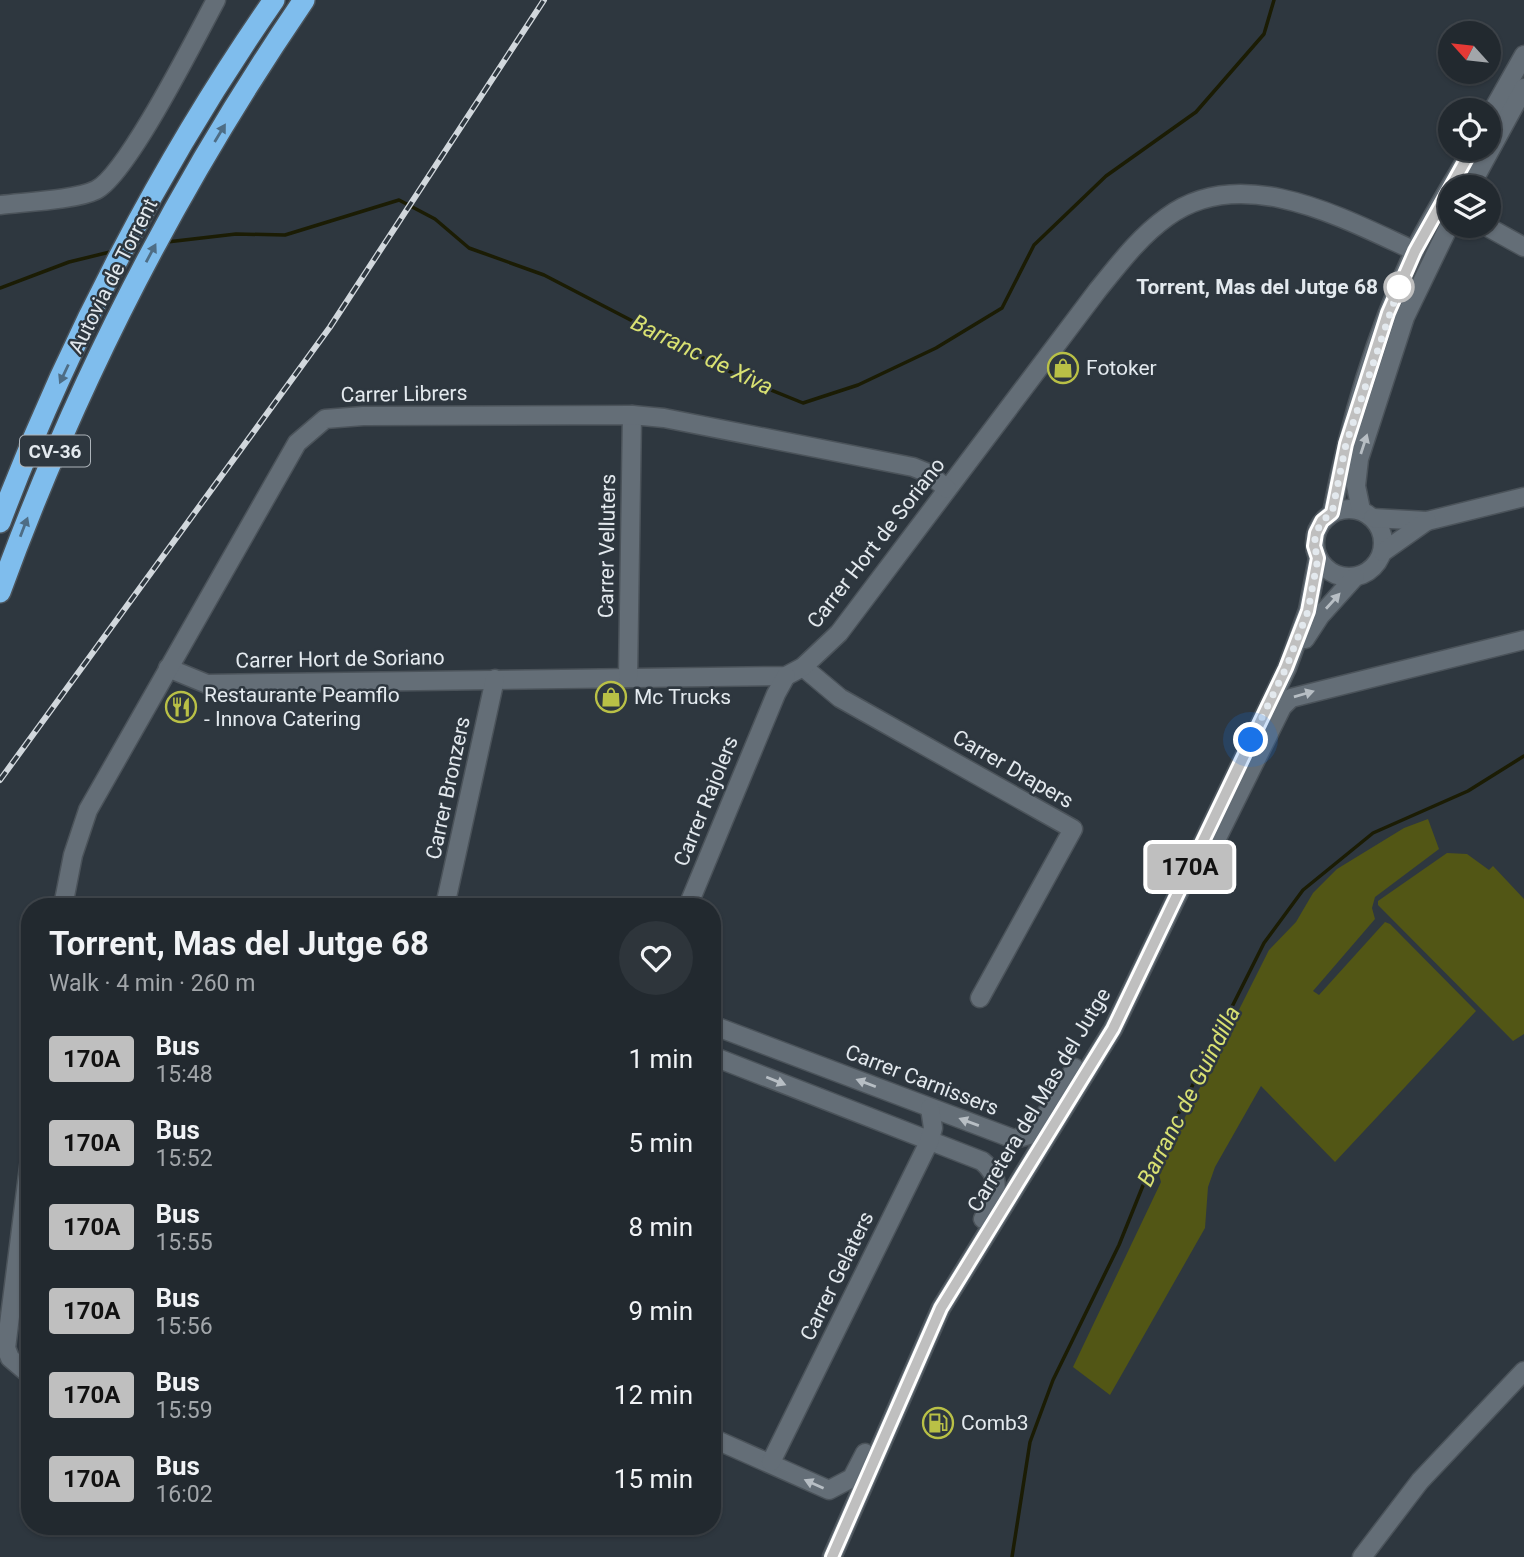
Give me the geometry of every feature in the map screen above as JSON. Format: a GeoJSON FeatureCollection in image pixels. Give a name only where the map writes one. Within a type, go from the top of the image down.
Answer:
{"type":"FeatureCollection","features":[{"type":"Feature","properties":{"kind":"highway","name":"Autovia de Torrent"},"geometry":{"type":"LineString","coordinates":[[0,522],[34,437],[93,312],[158,189],[274,0]]}},
{"type":"Feature","properties":{"kind":"highway","name":"Autovia de Torrent"},"geometry":{"type":"LineString","coordinates":[[0,592],[58,444],[119,313],[185,191],[304,0]]}},
{"type":"Feature","properties":{"kind":"street"},"geometry":{"type":"LineString","coordinates":[[0,205],[89,192],[111,178],[130,153],[216,0]]}},
{"type":"Feature","properties":{"kind":"street"},"geometry":{"type":"LineString","coordinates":[[1500,98],[1524,55]]}},
{"type":"Feature","properties":{"kind":"street"},"geometry":{"type":"LineString","coordinates":[[1478,175],[1518,111],[1524,88]]}},
{"type":"Feature","properties":{"kind":"street"},"geometry":{"type":"LineString","coordinates":[[1332,513],[1346,444],[1388,313],[1415,251],[1465,161]]}},
{"type":"Feature","properties":{"kind":"street","name":"Carrer Hort de Soriano"},"geometry":{"type":"LineString","coordinates":[[168,668],[207,684],[786,676],[803,667],[839,633],[1097,291],[1139,239],[1169,215],[1195,202],[1231,195],[1265,194],[1325,213],[1415,251]]}},
{"type":"Feature","properties":{"kind":"street"},"geometry":{"type":"LineString","coordinates":[[1501,234],[1524,247]]}},
{"type":"Feature","properties":{"kind":"street"},"geometry":{"type":"LineString","coordinates":[[1383,552],[1380,528],[1367,514],[1356,486],[1359,459],[1405,317],[1443,238]]}},
{"type":"Feature","properties":{"kind":"street","name":"Carrer Librers"},"geometry":{"type":"LineString","coordinates":[[65,898],[80,829],[168,668],[297,443],[325,419],[363,416],[632,415],[664,418],[913,467],[928,473],[947,489]]}},
{"type":"Feature","properties":{"kind":"street","name":"Carrer Velluters"},"geometry":{"type":"LineString","coordinates":[[628,678],[632,415]]}},
{"type":"Feature","properties":{"kind":"street"},"geometry":{"type":"LineString","coordinates":[[1427,521],[1383,552],[1377,563],[1355,577],[1333,574],[1318,558],[1314,546],[1322,521],[1332,513],[1351,508],[1367,514],[1427,521],[1524,497]]}},
{"type":"Feature","properties":{"kind":"street","name":"Carretera del Mas del Jutge"},"geometry":{"type":"LineString","coordinates":[[832,1557],[926,1338],[960,1274],[1113,1029],[1286,668],[1308,611],[1318,558]]}},
{"type":"Feature","properties":{"kind":"street","name":"Carretera del Mas del Jutge"},"geometry":{"type":"LineString","coordinates":[[1286,668],[1320,616],[1355,577]]}},
{"type":"Feature","properties":{"kind":"street"},"geometry":{"type":"LineString","coordinates":[[1167,915],[1201,868],[1282,707],[1292,698],[1524,640]]}},
{"type":"Feature","properties":{"kind":"street","name":"Carrer Drapers"},"geometry":{"type":"LineString","coordinates":[[803,667],[840,698],[1073,829],[980,998]]}},
{"type":"Feature","properties":{"kind":"street","name":"Carrer Rajolers"},"geometry":{"type":"LineString","coordinates":[[691,898],[776,694],[786,676]]}},
{"type":"Feature","properties":{"kind":"street","name":"Carrer Bronzers"},"geometry":{"type":"LineString","coordinates":[[447,898],[495,680]]}},
{"type":"Feature","properties":{"kind":"street","name":"Carrer Carnissers"},"geometry":{"type":"LineString","coordinates":[[721,1028],[1014,1139],[1029,1136],[1037,1128],[1107,1016],[1130,992]]}},
{"type":"Feature","properties":{"kind":"street"},"geometry":{"type":"LineString","coordinates":[[721,1060],[982,1161],[992,1169],[998,1180],[990,1208],[971,1239],[960,1274]]}},
{"type":"Feature","properties":{"kind":"street","name":"Carrer Gelaters"},"geometry":{"type":"LineString","coordinates":[[771,1462],[929,1142],[933,1128],[930,1108]]}},
{"type":"Feature","properties":{"kind":"street"},"geometry":{"type":"LineString","coordinates":[[21,1230],[6,1348],[21,1367]]}},
{"type":"Feature","properties":{"kind":"street"},"geometry":{"type":"LineString","coordinates":[[1362,1557],[1420,1481],[1524,1371]]}},
{"type":"Feature","properties":{"kind":"street"},"geometry":{"type":"LineString","coordinates":[[721,1442],[829,1490],[852,1478],[879,1423],[902,1393]]}},
{"type":"Feature","properties":{"kind":"green space"},"geometry":{"type":"Polygon","coordinates":[[[1428,819],[1439,849],[1375,897],[1372,908],[1375,919],[1313,991],[1319,995],[1385,922],[1476,1011],[1335,1162],[1261,1086],[1215,1167],[1208,1187],[1205,1228],[1110,1395],[1073,1367],[1161,1182],[1158,1171],[1269,950],[1296,922],[1313,893],[1337,869],[1404,828],[1428,819]]]}},
{"type":"Feature","properties":{"kind":"green space"},"geometry":{"type":"Polygon","coordinates":[[[1447,853],[1467,854],[1489,870],[1493,866],[1524,899],[1524,1034],[1513,1041],[1378,905],[1378,901],[1447,853]]]}},
{"type":"Feature","properties":{"kind":"waterway","name":"Barranc de Xiva"},"geometry":{"type":"LineString","coordinates":[[167,242],[236,234],[285,235],[399,200],[435,219],[469,248],[544,275],[746,380],[803,403],[858,385],[936,348],[1002,308],[1034,245],[1106,176],[1196,112],[1264,34],[1274,0]]}},
{"type":"Feature","properties":{"kind":"waterway","name":"Barranc de Xiva"},"geometry":{"type":"LineString","coordinates":[[0,288],[69,262],[114,251]]}},
{"type":"Feature","properties":{"kind":"waterway","name":"Barranc de Guindilla"},"geometry":{"type":"LineString","coordinates":[[1012,1557],[1030,1442],[1053,1380],[1119,1245],[1146,1178],[1264,943],[1303,890],[1373,833],[1468,791],[1524,756]]}},
{"type":"Feature","properties":{"kind":"railway"},"geometry":{"type":"LineString","coordinates":[[0,780],[330,327],[544,0]]}},
{"type":"Feature","properties":{"kind":"bus line","name":"170A"},"geometry":{"type":"LineString","coordinates":[[832,1557],[941,1308],[1113,1029],[1286,668],[1308,611],[1318,558],[1314,546],[1316,533],[1322,521],[1332,513],[1346,444],[1388,313],[1415,251],[1465,161]]}},
{"type":"Feature","properties":{"kind":"place","name":"Torrent, Mas del Jutge 68"},"geometry":{"type":"Point","coordinates":[1399,287]}},
{"type":"Feature","properties":{"kind":"place","name":"Fotoker"},"geometry":{"type":"Point","coordinates":[1063,368]}},
{"type":"Feature","properties":{"kind":"place","name":"Mc Trucks"},"geometry":{"type":"Point","coordinates":[611,697]}},
{"type":"Feature","properties":{"kind":"place","name":"Restaurante Peamflo - Innova Catering"},"geometry":{"type":"Point","coordinates":[181,707]}},
{"type":"Feature","properties":{"kind":"place","name":"Comb3"},"geometry":{"type":"Point","coordinates":[938,1423]}},
{"type":"Feature","properties":{"kind":"route"},"geometry":{"type":"LineString","coordinates":[[1251,740],[1286,668],[1308,611],[1318,558],[1314,546],[1316,533],[1322,521],[1332,513],[1346,444],[1388,313],[1399,287]]}}]}
